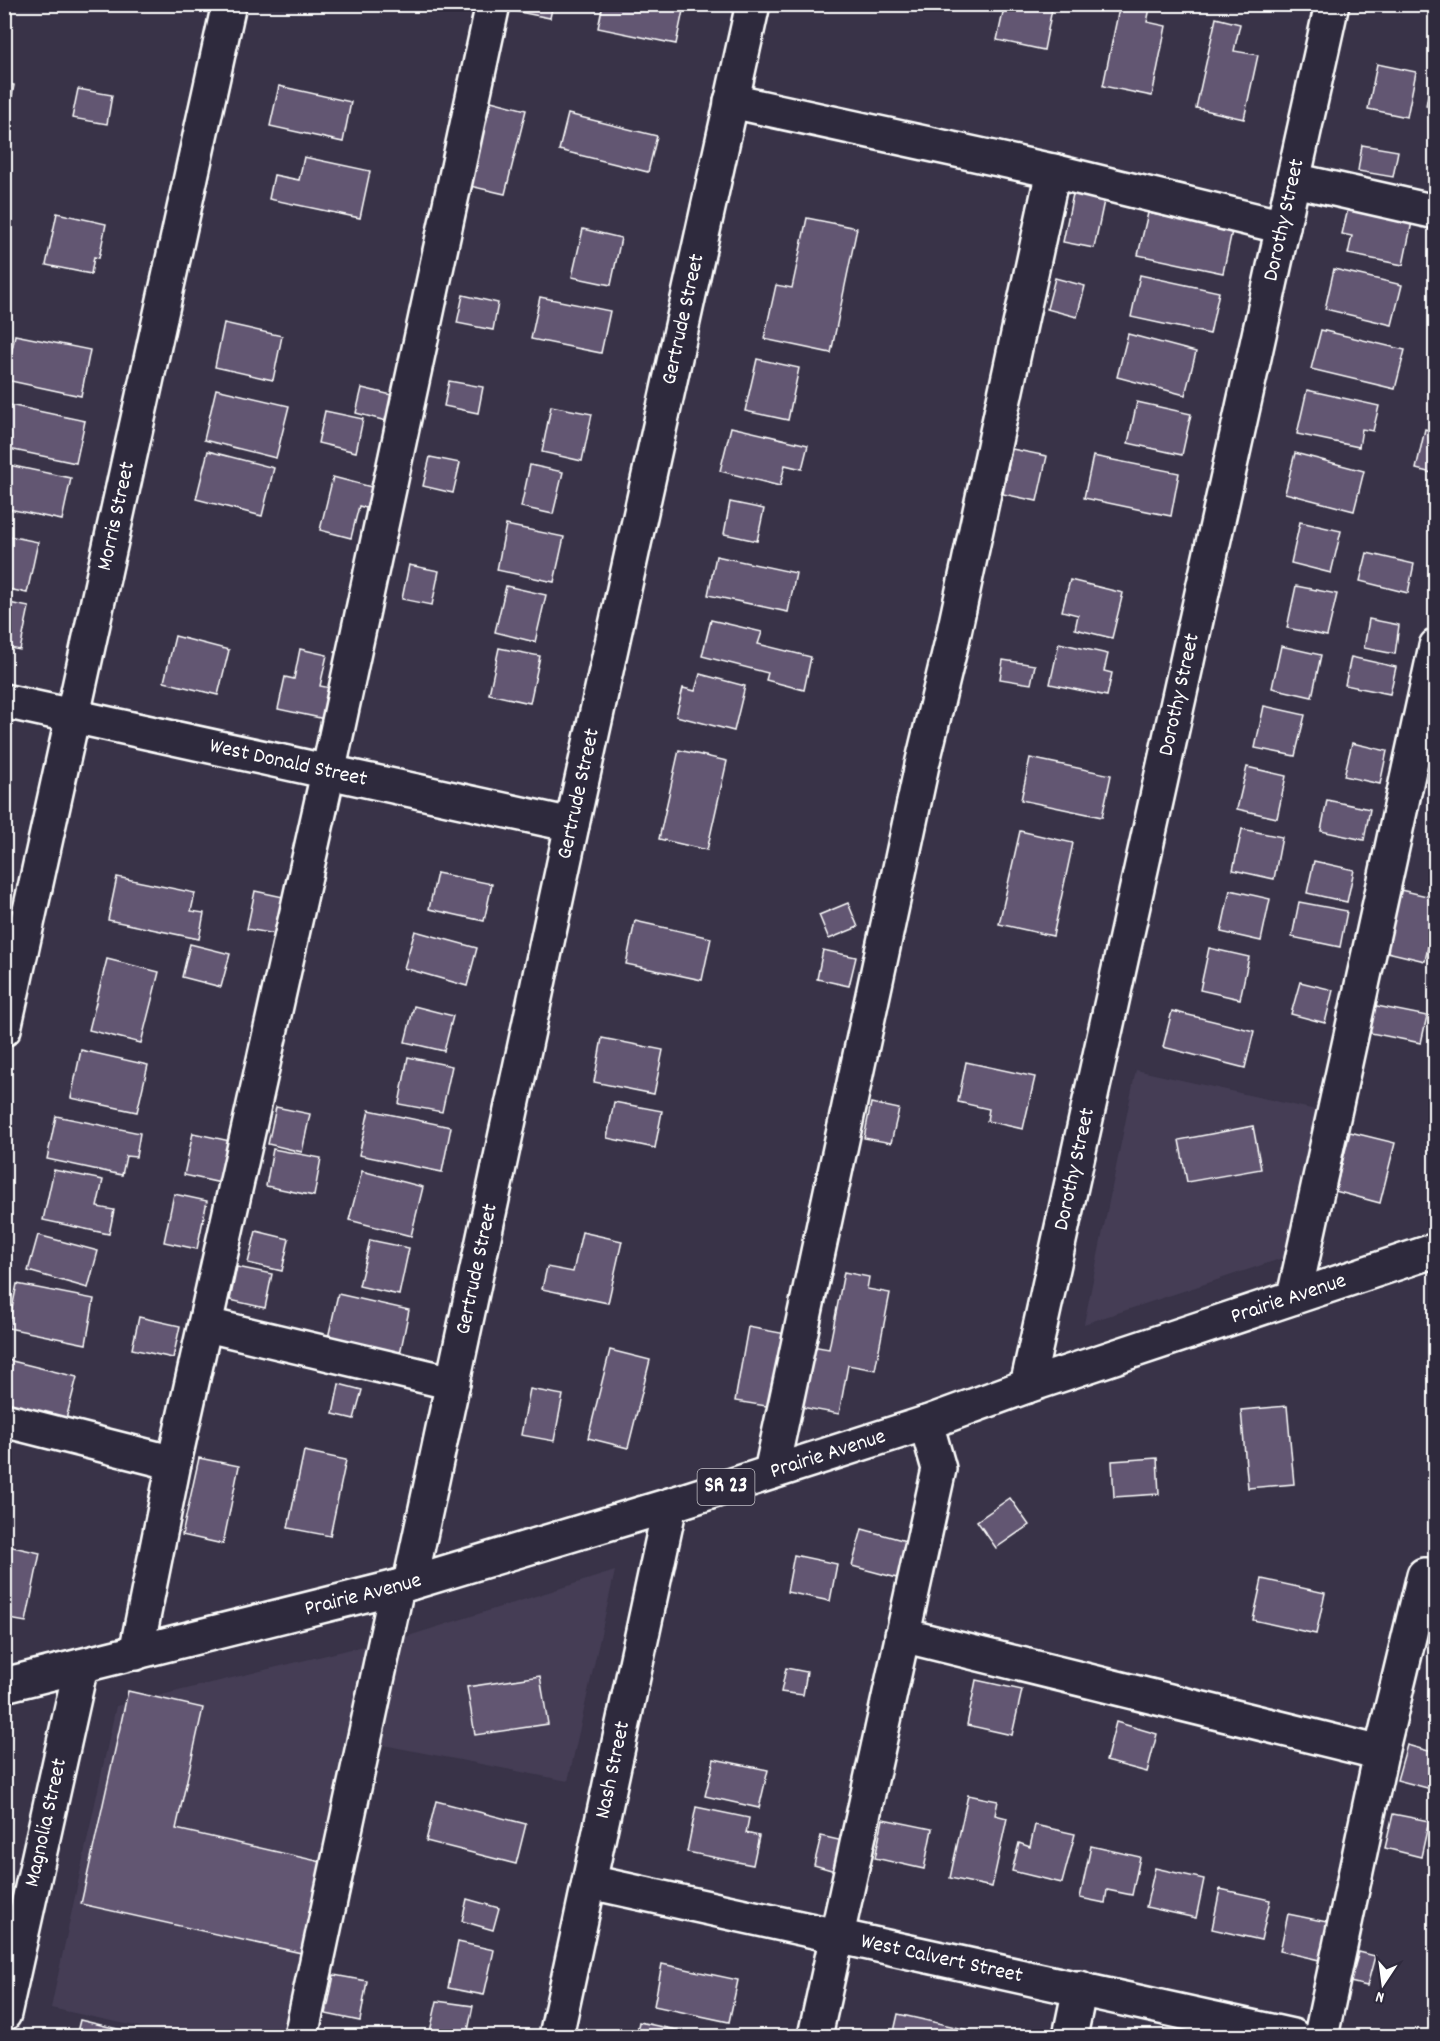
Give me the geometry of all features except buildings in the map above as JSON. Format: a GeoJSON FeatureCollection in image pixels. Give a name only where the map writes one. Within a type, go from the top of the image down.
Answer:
{"type":"FeatureCollection","features":[{"type":"Feature","properties":{"kind":"street","name":"Morris Street"},"geometry":{"type":"LineString","coordinates":[[4,1029],[229,4]]}},
{"type":"Feature","properties":{"kind":"street"},"geometry":{"type":"LineString","coordinates":[[136,1653],[174,1462],[207,1325],[328,773],[493,4]]}},
{"type":"Feature","properties":{"kind":"street","name":"Gertrude Street"},"geometry":{"type":"LineString","coordinates":[[302,2037],[404,1585],[453,1383],[572,825],[753,4]]}},
{"type":"Feature","properties":{"kind":"street","name":"Dorothy Street"},"geometry":{"type":"LineString","coordinates":[[1027,1386],[1332,4]]}},
{"type":"Feature","properties":{"kind":"street"},"geometry":{"type":"LineString","coordinates":[[731,101],[1053,171],[1283,227]]}},
{"type":"Feature","properties":{"kind":"street"},"geometry":{"type":"LineString","coordinates":[[771,1472],[922,765],[954,637],[1053,171]]}},
{"type":"Feature","properties":{"kind":"street"},"geometry":{"type":"LineString","coordinates":[[1294,180],[1436,212]]}},
{"type":"Feature","properties":{"kind":"street"},"geometry":{"type":"LineString","coordinates":[[1294,1298],[1436,646]]}},
{"type":"Feature","properties":{"kind":"street","name":"West Donald Street"},"geometry":{"type":"LineString","coordinates":[[4,701],[572,825]]}},
{"type":"Feature","properties":{"kind":"street","name":"Prairie Avenue"},"geometry":{"type":"LineString","coordinates":[[4,1685],[404,1585],[670,1505],[926,1423],[1027,1386],[1436,1250]]}},
{"type":"Feature","properties":{"kind":"street"},"geometry":{"type":"LineString","coordinates":[[207,1325],[453,1383]]}},
{"type":"Feature","properties":{"kind":"street"},"geometry":{"type":"LineString","coordinates":[[4,1420],[174,1462]]}},
{"type":"Feature","properties":{"kind":"street"},"geometry":{"type":"LineString","coordinates":[[815,2037],[939,1469],[926,1423]]}},
{"type":"Feature","properties":{"kind":"street","name":"Nash Street"},"geometry":{"type":"LineString","coordinates":[[556,2037],[670,1505]]}},
{"type":"Feature","properties":{"kind":"street"},"geometry":{"type":"LineString","coordinates":[[1320,2037],[1381,1753],[1424,1575],[1436,1575]]}},
{"type":"Feature","properties":{"kind":"street"},"geometry":{"type":"LineString","coordinates":[[902,1635],[1381,1753]]}},
{"type":"Feature","properties":{"kind":"street","name":"Magnolia Street"},"geometry":{"type":"LineString","coordinates":[[4,2014],[81,1666]]}},
{"type":"Feature","properties":{"kind":"street","name":"West Calvert Street"},"geometry":{"type":"LineString","coordinates":[[590,1882],[1080,1988],[1293,2037]]}},
{"type":"Feature","properties":{"kind":"street"},"geometry":{"type":"LineString","coordinates":[[1070,2037],[1080,1988]]}},
{"type":"Feature","properties":{"kind":"shaded area"},"geometry":{"type":"Polygon","coordinates":[[[1136,1070],[1320,1111],[1289,1256],[1084,1324],[1136,1070]]]}},
{"type":"Feature","properties":{"kind":"shaded area"},"geometry":{"type":"Polygon","coordinates":[[[615,1571],[568,1781],[378,1744],[399,1639],[615,1571]]]}},
{"type":"Feature","properties":{"kind":"shaded area"},"geometry":{"type":"Polygon","coordinates":[[[372,1644],[291,2036],[182,2036],[51,2008],[116,1706],[372,1644]]]}}]}
